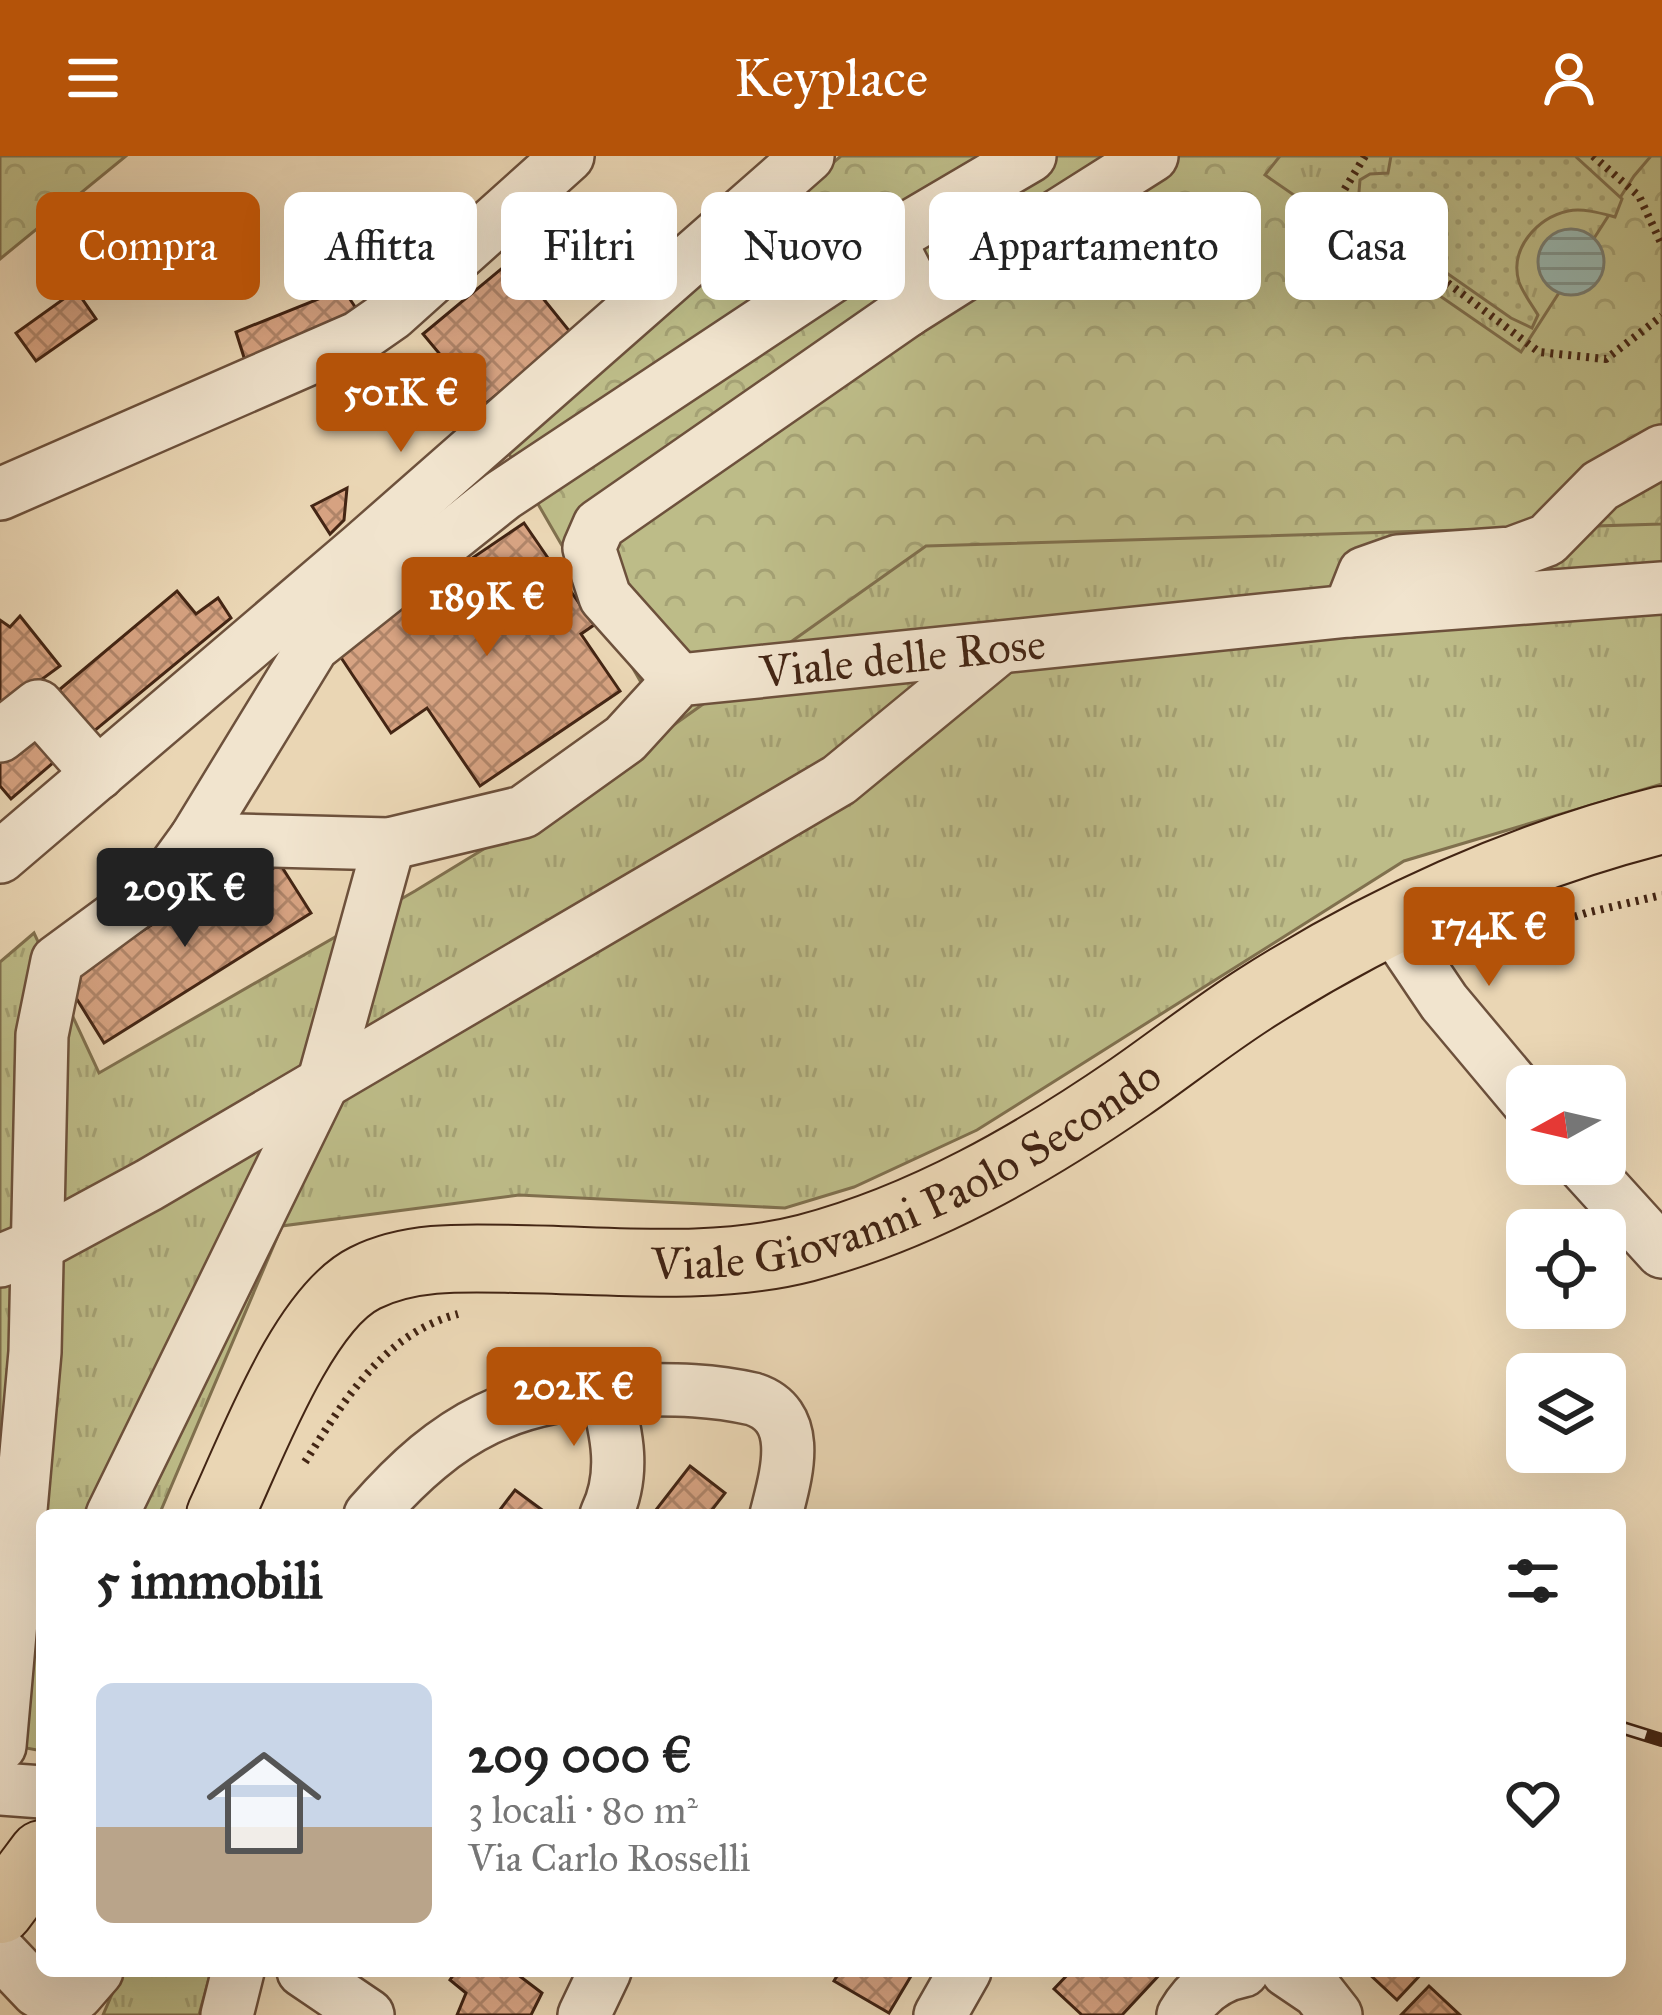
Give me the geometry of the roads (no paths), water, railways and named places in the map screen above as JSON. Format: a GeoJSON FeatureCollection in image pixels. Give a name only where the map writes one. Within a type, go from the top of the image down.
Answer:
{"type":"FeatureCollection","features":[{"type":"Feature","properties":{"kind":"main road","name":"Viale Giovanni Paolo Secondo"},"geometry":{"type":"LineString","coordinates":[[223,1509],[301,1348],[334,1300],[360,1280],[394,1267],[460,1258],[758,1258],[857,1232],[980,1178],[1035,1148],[1262,994],[1390,922],[1536,860],[1662,820]]}},
{"type":"Feature","properties":{"kind":"street"},"geometry":{"type":"LineString","coordinates":[[0,494],[359,337],[392,314],[568,156]]}},
{"type":"Feature","properties":{"kind":"street"},"geometry":{"type":"LineString","coordinates":[[742,156],[756,164],[772,156]]}},
{"type":"Feature","properties":{"kind":"street"},"geometry":{"type":"LineString","coordinates":[[0,857],[362,548],[808,156]]}},
{"type":"Feature","properties":{"kind":"street"},"geometry":{"type":"LineString","coordinates":[[905,230],[1030,156]]}},
{"type":"Feature","properties":{"kind":"street"},"geometry":{"type":"LineString","coordinates":[[195,839],[389,844],[523,812],[625,740],[679,680],[605,597],[589,548],[599,524],[907,310],[1151,156]]}},
{"type":"Feature","properties":{"kind":"street"},"geometry":{"type":"LineString","coordinates":[[905,270],[912,284],[907,310]]}},
{"type":"Feature","properties":{"kind":"street"},"geometry":{"type":"LineString","coordinates":[[0,1745],[35,1352],[19,1253],[42,1034],[57,961],[163,883],[313,646],[502,495],[797,300]]}},
{"type":"Feature","properties":{"kind":"street"},"geometry":{"type":"LineString","coordinates":[[1349,611],[1364,573],[1398,561],[1512,553],[1546,540],[1600,486],[1662,452]]}},
{"type":"Feature","properties":{"kind":"street","name":"Viale delle Rose"},"geometry":{"type":"LineString","coordinates":[[679,680],[1349,611],[1662,588]]}},
{"type":"Feature","properties":{"kind":"street"},"geometry":{"type":"LineString","coordinates":[[19,1253],[322,1083],[839,780],[998,649]]}},
{"type":"Feature","properties":{"kind":"street"},"geometry":{"type":"LineString","coordinates":[[0,736],[38,706],[98,774]]}},
{"type":"Feature","properties":{"kind":"street"},"geometry":{"type":"LineString","coordinates":[[115,1509],[322,1083],[389,844]]}},
{"type":"Feature","properties":{"kind":"street"},"geometry":{"type":"LineString","coordinates":[[1390,922],[1444,1002],[1506,1076]]}},
{"type":"Feature","properties":{"kind":"street"},"geometry":{"type":"LineString","coordinates":[[1601,1185],[1662,1252]]}},
{"type":"Feature","properties":{"kind":"street"},"geometry":{"type":"LineString","coordinates":[[605,1390],[618,1442],[618,1474],[608,1509]]}},
{"type":"Feature","properties":{"kind":"street"},"geometry":{"type":"LineString","coordinates":[[376,1509],[435,1451],[493,1414],[564,1393],[605,1390],[707,1391],[764,1402],[787,1432],[785,1481],[778,1509]]}},
{"type":"Feature","properties":{"kind":"street"},"geometry":{"type":"LineString","coordinates":[[0,1745],[36,1670]]}},
{"type":"Feature","properties":{"kind":"street"},"geometry":{"type":"LineString","coordinates":[[0,1789],[36,1792]]}},
{"type":"Feature","properties":{"kind":"street"},"geometry":{"type":"LineString","coordinates":[[0,1952],[57,2009],[93,1977]]}},
{"type":"Feature","properties":{"kind":"street"},"geometry":{"type":"LineString","coordinates":[[227,2015],[236,1977]]}},
{"type":"Feature","properties":{"kind":"street"},"geometry":{"type":"LineString","coordinates":[[312,1977],[368,2015]]}},
{"type":"Feature","properties":{"kind":"street"},"geometry":{"type":"LineString","coordinates":[[584,2015],[602,1977]]}},
{"type":"Feature","properties":{"kind":"street"},"geometry":{"type":"LineString","coordinates":[[940,2015],[962,1977]]}},
{"type":"Feature","properties":{"kind":"street"},"geometry":{"type":"LineString","coordinates":[[1184,2015],[1202,1989],[1221,1977]]}},
{"type":"Feature","properties":{"kind":"street"},"geometry":{"type":"LineString","coordinates":[[1296,1977],[1318,1992],[1336,2015]]}},
{"type":"Feature","properties":{"kind":"water"},"geometry":{"type":"Polygon","coordinates":[[[1571,229],[1594,239],[1604,262],[1594,285],[1571,295],[1548,285],[1538,262],[1548,239],[1571,229]]]}},
{"type":"Feature","properties":{"kind":"railway"},"geometry":{"type":"LineString","coordinates":[[1626,1729],[1662,1740]]}}]}
